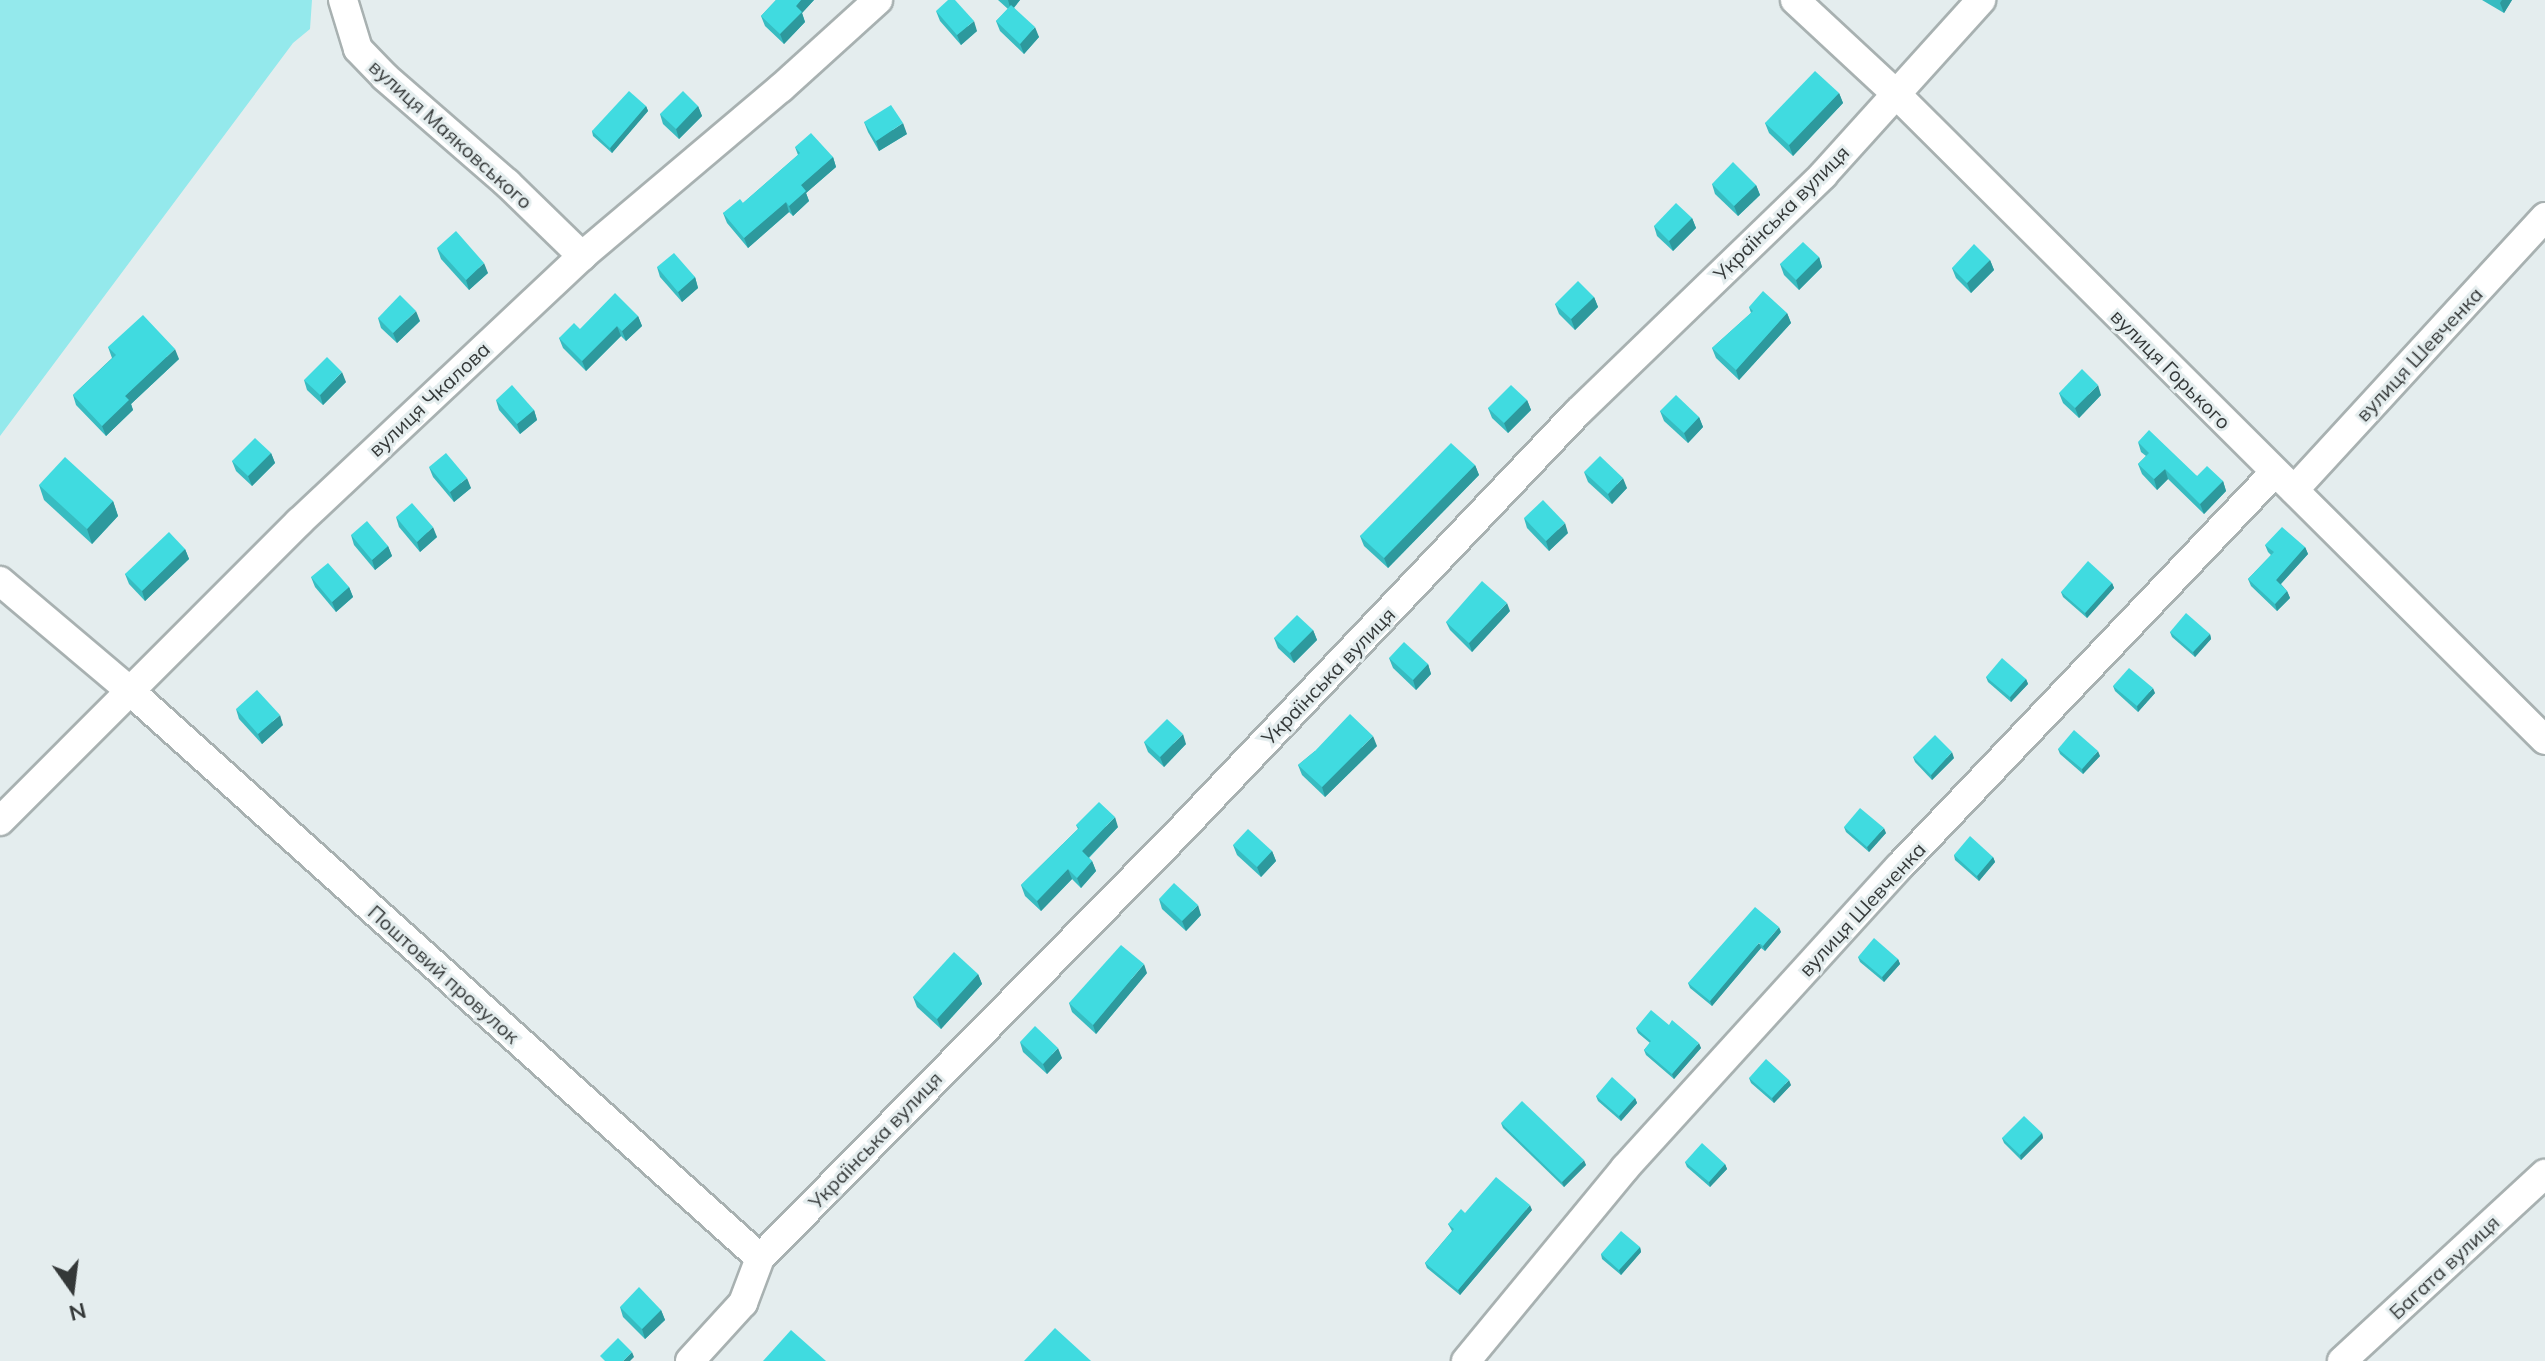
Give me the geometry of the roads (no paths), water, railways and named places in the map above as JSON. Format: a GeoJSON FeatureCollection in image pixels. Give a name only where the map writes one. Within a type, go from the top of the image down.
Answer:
{"type":"FeatureCollection","features":[{"type":"Feature","properties":{"kind":"street","name":"вулиця Маяковського"},"geometry":{"type":"LineString","coordinates":[[343,0],[358,49],[385,77],[507,183],[582,256]]}},
{"type":"Feature","properties":{"kind":"street","name":"вулиця Чкалова"},"geometry":{"type":"LineString","coordinates":[[0,821],[310,512],[582,256],[792,79],[878,0]]}},
{"type":"Feature","properties":{"kind":"street","name":"вулиця Горького"},"geometry":{"type":"LineString","coordinates":[[1795,0],[1895,93],[2545,740]]}},
{"type":"Feature","properties":{"kind":"street","name":"Українська вулиця"},"geometry":{"type":"LineString","coordinates":[[690,1361],[743,1303],[760,1258],[1181,830],[1578,412],[1823,175],[1981,0]]}},
{"type":"Feature","properties":{"kind":"street","name":"вулиця Шевченка"},"geometry":{"type":"LineString","coordinates":[[1466,1361],[1625,1168],[1877,891],[2545,217]]}},
{"type":"Feature","properties":{"kind":"street","name":"Поштовий провулок"},"geometry":{"type":"LineString","coordinates":[[0,581],[129,690],[760,1258]]}},
{"type":"Feature","properties":{"kind":"street","name":"Багата вулиця"},"geometry":{"type":"LineString","coordinates":[[2342,1361],[2545,1174]]}}]}
